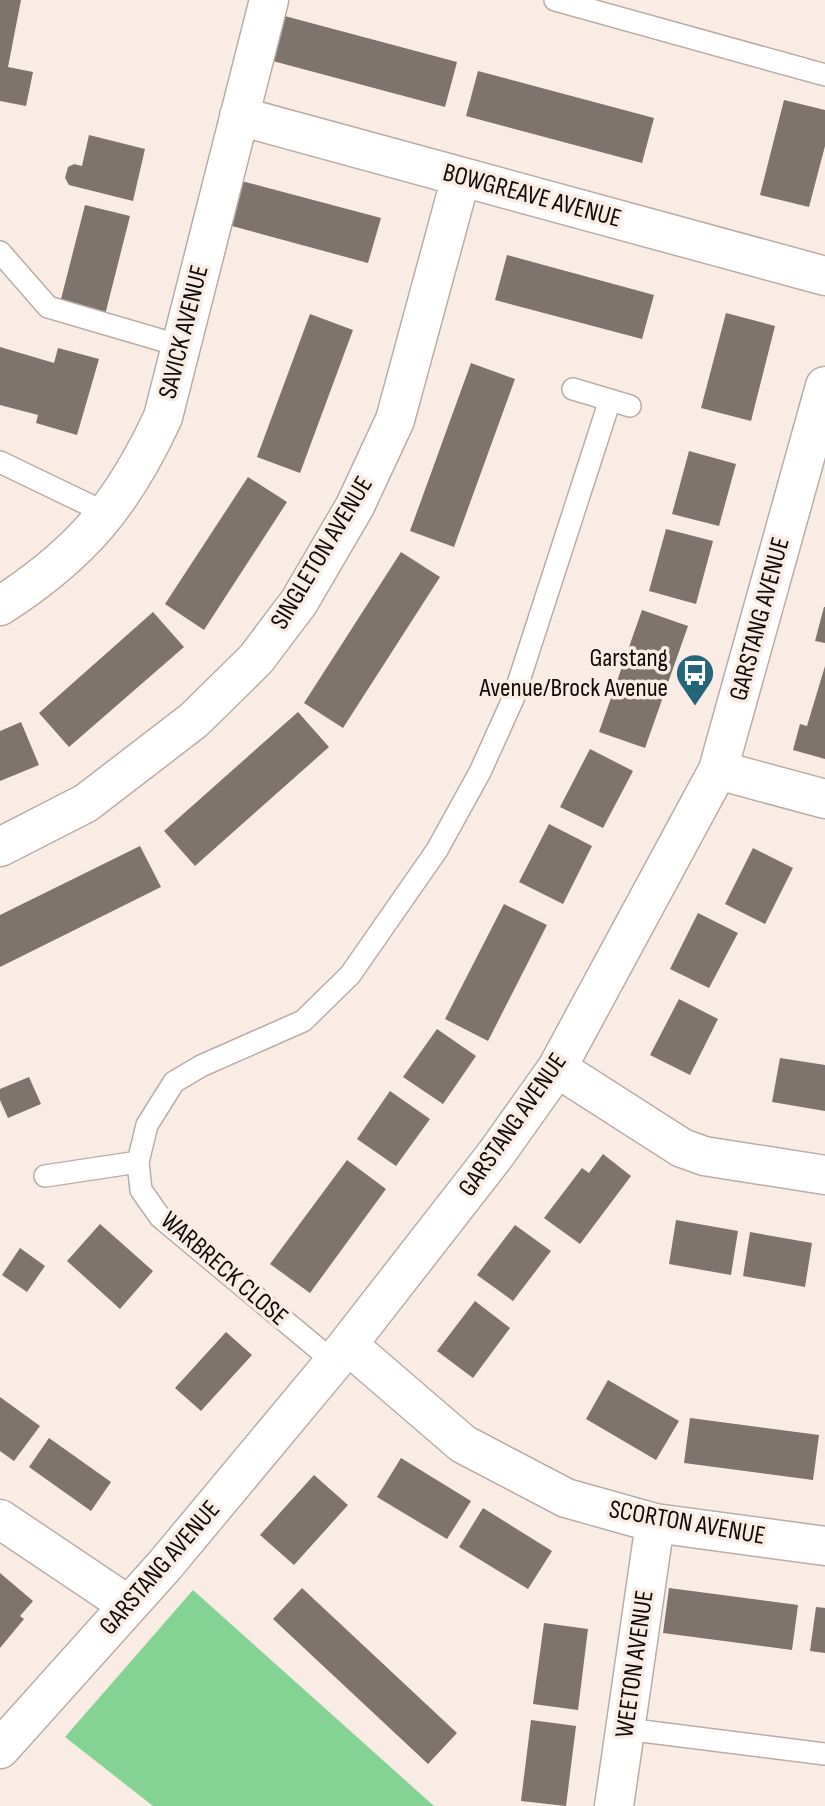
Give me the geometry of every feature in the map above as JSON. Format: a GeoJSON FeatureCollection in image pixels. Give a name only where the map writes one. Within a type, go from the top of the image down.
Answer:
{"type":"FeatureCollection","features":[{"type":"Feature","properties":{"kind":"street","name":"SAVICK AVENUE"},"geometry":{"type":"LineString","coordinates":[[0,606],[47,576],[108,514],[139,468],[163,417],[269,0]]}},
{"type":"Feature","properties":{"kind":"street","name":"BOWGREAVE AVENUE"},"geometry":{"type":"LineString","coordinates":[[239,116],[825,276]]}},
{"type":"Feature","properties":{"kind":"street","name":"SINGLETON AVENUE"},"geometry":{"type":"LineString","coordinates":[[0,846],[86,803],[194,720],[256,659],[299,602],[355,506],[395,420],[461,177]]}},
{"type":"Feature","properties":{"kind":"street","name":"GARSTANG AVENUE"},"geometry":{"type":"LineString","coordinates":[[0,1749],[165,1565],[341,1353],[496,1154],[557,1068],[718,770],[819,429],[825,386]]}},
{"type":"Feature","properties":{"kind":"street"},"geometry":{"type":"LineString","coordinates":[[718,770],[825,800]]}},
{"type":"Feature","properties":{"kind":"street"},"geometry":{"type":"LineString","coordinates":[[557,1068],[693,1152],[825,1175]]}},
{"type":"Feature","properties":{"kind":"street","name":"SCORTON AVENUE"},"geometry":{"type":"LineString","coordinates":[[341,1353],[463,1444],[566,1498],[655,1523],[825,1546]]}},
{"type":"Feature","properties":{"kind":"street"},"geometry":{"type":"LineString","coordinates":[[0,1519],[128,1605]]}},
{"type":"Feature","properties":{"kind":"street","name":"WEETON AVENUE"},"geometry":{"type":"LineString","coordinates":[[614,1806],[655,1523]]}},
{"type":"Feature","properties":{"kind":"lane"},"geometry":{"type":"LineString","coordinates":[[555,0],[825,75]]}},
{"type":"Feature","properties":{"kind":"lane"},"geometry":{"type":"LineString","coordinates":[[0,252],[48,307],[181,346]]}},
{"type":"Feature","properties":{"kind":"lane","name":"WARBRECK CLOSE"},"geometry":{"type":"LineString","coordinates":[[341,1353],[160,1217],[142,1190],[138,1162],[147,1125],[174,1082],[201,1066],[303,1021],[350,975],[437,850],[480,772],[513,699],[620,403],[573,389]]}},
{"type":"Feature","properties":{"kind":"lane"},"geometry":{"type":"LineString","coordinates":[[0,462],[108,514]]}},
{"type":"Feature","properties":{"kind":"lane"},"geometry":{"type":"LineString","coordinates":[[45,1175],[138,1162]]}},
{"type":"Feature","properties":{"kind":"lane"},"geometry":{"type":"LineString","coordinates":[[626,1729],[825,1754]]}},
{"type":"Feature","properties":{"kind":"green space"},"geometry":{"type":"Polygon","coordinates":[[[193,1590],[434,1806],[153,1806],[65,1737],[193,1590]]]}},
{"type":"Feature","properties":{"kind":"building"},"geometry":{"type":"Polygon","coordinates":[[[0,0],[21,0],[8,67],[33,72],[26,106],[0,101],[0,0]]]}},
{"type":"Feature","properties":{"kind":"building"},"geometry":{"type":"Polygon","coordinates":[[[281,15],[457,62],[445,107],[269,60],[281,15]]]}},
{"type":"Feature","properties":{"kind":"building"},"geometry":{"type":"Polygon","coordinates":[[[478,71],[654,118],[642,163],[466,116],[478,71]]]}},
{"type":"Feature","properties":{"kind":"building"},"geometry":{"type":"Polygon","coordinates":[[[784,100],[825,110],[825,146],[809,207],[760,195],[784,100]]]}},
{"type":"Feature","properties":{"kind":"building"},"geometry":{"type":"Polygon","coordinates":[[[89,135],[145,149],[133,201],[69,185],[65,178],[68,167],[74,164],[82,166],[89,135]]]}},
{"type":"Feature","properties":{"kind":"building"},"geometry":{"type":"Polygon","coordinates":[[[234,179],[381,218],[368,263],[221,223],[234,179]]]}},
{"type":"Feature","properties":{"kind":"building"},"geometry":{"type":"Polygon","coordinates":[[[85,205],[130,216],[105,315],[60,303],[85,205]]]}},
{"type":"Feature","properties":{"kind":"building"},"geometry":{"type":"Polygon","coordinates":[[[507,255],[654,295],[642,339],[495,300],[507,255]]]}},
{"type":"Feature","properties":{"kind":"building"},"geometry":{"type":"Polygon","coordinates":[[[726,313],[775,326],[751,421],[701,408],[726,313]]]}},
{"type":"Feature","properties":{"kind":"building"},"geometry":{"type":"Polygon","coordinates":[[[310,314],[353,330],[300,473],[257,457],[310,314]]]}},
{"type":"Feature","properties":{"kind":"building"},"geometry":{"type":"Polygon","coordinates":[[[0,347],[54,363],[58,348],[99,359],[77,435],[36,423],[38,415],[0,405],[0,347]]]}},
{"type":"Feature","properties":{"kind":"building"},"geometry":{"type":"Polygon","coordinates":[[[471,363],[515,379],[454,547],[410,531],[471,363]]]}},
{"type":"Feature","properties":{"kind":"building"},"geometry":{"type":"Polygon","coordinates":[[[689,451],[736,464],[719,526],[672,514],[689,451]]]}},
{"type":"Feature","properties":{"kind":"building"},"geometry":{"type":"Polygon","coordinates":[[[248,477],[287,502],[204,630],[165,604],[248,477]]]}},
{"type":"Feature","properties":{"kind":"building"},"geometry":{"type":"Polygon","coordinates":[[[666,529],[713,541],[696,604],[649,591],[666,529]]]}},
{"type":"Feature","properties":{"kind":"building"},"geometry":{"type":"Polygon","coordinates":[[[401,552],[440,577],[343,728],[304,703],[401,552]]]}},
{"type":"Feature","properties":{"kind":"building"},"geometry":{"type":"Polygon","coordinates":[[[825,607],[825,643],[815,641],[825,607]]]}},
{"type":"Feature","properties":{"kind":"building"},"geometry":{"type":"Polygon","coordinates":[[[642,610],[688,626],[645,748],[599,732],[642,610]]]}},
{"type":"Feature","properties":{"kind":"building"},"geometry":{"type":"Polygon","coordinates":[[[153,612],[184,647],[69,747],[39,713],[153,612]]]}},
{"type":"Feature","properties":{"kind":"building"},"geometry":{"type":"Polygon","coordinates":[[[825,666],[825,759],[793,750],[800,724],[807,726],[825,666]]]}},
{"type":"Feature","properties":{"kind":"building"},"geometry":{"type":"Polygon","coordinates":[[[298,712],[329,747],[195,866],[164,831],[298,712]]]}},
{"type":"Feature","properties":{"kind":"building"},"geometry":{"type":"Polygon","coordinates":[[[21,722],[39,765],[0,781],[0,731],[21,722]]]}},
{"type":"Feature","properties":{"kind":"building"},"geometry":{"type":"Polygon","coordinates":[[[590,749],[633,771],[603,828],[560,807],[590,749]]]}},
{"type":"Feature","properties":{"kind":"building"},"geometry":{"type":"Polygon","coordinates":[[[549,824],[592,846],[563,904],[519,882],[549,824]]]}},
{"type":"Feature","properties":{"kind":"building"},"geometry":{"type":"Polygon","coordinates":[[[140,846],[161,887],[0,967],[0,915],[140,846]]]}},
{"type":"Feature","properties":{"kind":"building"},"geometry":{"type":"Polygon","coordinates":[[[753,848],[793,868],[765,924],[725,904],[753,848]]]}},
{"type":"Feature","properties":{"kind":"building"},"geometry":{"type":"Polygon","coordinates":[[[504,904],[547,925],[488,1041],[445,1019],[504,904]]]}},
{"type":"Feature","properties":{"kind":"building"},"geometry":{"type":"Polygon","coordinates":[[[698,913],[738,933],[709,988],[670,969],[698,913]]]}},
{"type":"Feature","properties":{"kind":"building"},"geometry":{"type":"Polygon","coordinates":[[[679,999],[718,1019],[690,1075],[650,1055],[679,999]]]}},
{"type":"Feature","properties":{"kind":"building"},"geometry":{"type":"Polygon","coordinates":[[[437,1029],[476,1056],[443,1104],[403,1077],[437,1029]]]}},
{"type":"Feature","properties":{"kind":"building"},"geometry":{"type":"Polygon","coordinates":[[[780,1058],[825,1065],[825,1111],[772,1102],[780,1058]]]}},
{"type":"Feature","properties":{"kind":"building"},"geometry":{"type":"Polygon","coordinates":[[[29,1077],[41,1104],[8,1118],[0,1100],[0,1089],[29,1077]]]}},
{"type":"Feature","properties":{"kind":"building"},"geometry":{"type":"Polygon","coordinates":[[[390,1091],[430,1119],[396,1166],[357,1139],[390,1091]]]}},
{"type":"Feature","properties":{"kind":"building"},"geometry":{"type":"Polygon","coordinates":[[[603,1154],[631,1176],[580,1244],[544,1218],[582,1168],[589,1173],[603,1154]]]}},
{"type":"Feature","properties":{"kind":"building"},"geometry":{"type":"Polygon","coordinates":[[[347,1160],[386,1189],[310,1293],[270,1264],[347,1160]]]}},
{"type":"Feature","properties":{"kind":"building"},"geometry":{"type":"Polygon","coordinates":[[[676,1220],[738,1231],[731,1275],[669,1264],[676,1220]]]}},
{"type":"Feature","properties":{"kind":"building"},"geometry":{"type":"Polygon","coordinates":[[[100,1224],[153,1271],[120,1309],[67,1261],[100,1224]]]}},
{"type":"Feature","properties":{"kind":"building"},"geometry":{"type":"Polygon","coordinates":[[[515,1225],[551,1251],[513,1301],[477,1275],[515,1225]]]}},
{"type":"Feature","properties":{"kind":"building"},"geometry":{"type":"Polygon","coordinates":[[[750,1232],[812,1243],[805,1287],[743,1276],[750,1232]]]}},
{"type":"Feature","properties":{"kind":"building"},"geometry":{"type":"Polygon","coordinates":[[[20,1248],[45,1266],[27,1292],[2,1275],[20,1248]]]}},
{"type":"Feature","properties":{"kind":"building"},"geometry":{"type":"Polygon","coordinates":[[[475,1301],[510,1328],[473,1378],[437,1351],[475,1301]]]}},
{"type":"Feature","properties":{"kind":"building"},"geometry":{"type":"Polygon","coordinates":[[[226,1332],[252,1355],[201,1411],[175,1388],[226,1332]]]}},
{"type":"Feature","properties":{"kind":"building"},"geometry":{"type":"Polygon","coordinates":[[[608,1380],[679,1421],[656,1460],[586,1419],[608,1380]]]}},
{"type":"Feature","properties":{"kind":"building"},"geometry":{"type":"Polygon","coordinates":[[[0,1397],[40,1426],[14,1461],[0,1451],[0,1397]]]}},
{"type":"Feature","properties":{"kind":"building"},"geometry":{"type":"Polygon","coordinates":[[[690,1418],[819,1435],[813,1480],[684,1463],[690,1418]]]}},
{"type":"Feature","properties":{"kind":"building"},"geometry":{"type":"Polygon","coordinates":[[[49,1438],[111,1482],[91,1511],[29,1467],[49,1438]]]}},
{"type":"Feature","properties":{"kind":"building"},"geometry":{"type":"Polygon","coordinates":[[[401,1458],[471,1501],[447,1539],[377,1497],[401,1458]]]}},
{"type":"Feature","properties":{"kind":"building"},"geometry":{"type":"Polygon","coordinates":[[[314,1475],[348,1505],[294,1565],[260,1535],[314,1475]]]}},
{"type":"Feature","properties":{"kind":"building"},"geometry":{"type":"Polygon","coordinates":[[[483,1508],[552,1551],[528,1589],[459,1547],[483,1508]]]}},
{"type":"Feature","properties":{"kind":"building"},"geometry":{"type":"Polygon","coordinates":[[[0,1573],[33,1601],[20,1616],[24,1619],[0,1648],[0,1573]]]}},
{"type":"Feature","properties":{"kind":"building"},"geometry":{"type":"Polygon","coordinates":[[[302,1588],[457,1733],[428,1764],[273,1619],[302,1588]]]}},
{"type":"Feature","properties":{"kind":"building"},"geometry":{"type":"Polygon","coordinates":[[[669,1588],[798,1605],[792,1650],[663,1633],[669,1588]]]}},
{"type":"Feature","properties":{"kind":"building"},"geometry":{"type":"Polygon","coordinates":[[[816,1607],[825,1608],[825,1653],[810,1651],[816,1607]]]}},
{"type":"Feature","properties":{"kind":"building"},"geometry":{"type":"Polygon","coordinates":[[[544,1623],[588,1629],[578,1710],[533,1704],[544,1623]]]}},
{"type":"Feature","properties":{"kind":"building"},"geometry":{"type":"Polygon","coordinates":[[[531,1720],[576,1726],[566,1806],[521,1801],[531,1720]]]}},
{"type":"Feature","properties":{"kind":"place","name":"Garstang Avenue/Brock Avenue"},"geometry":{"type":"Point","coordinates":[695,707]}}]}
